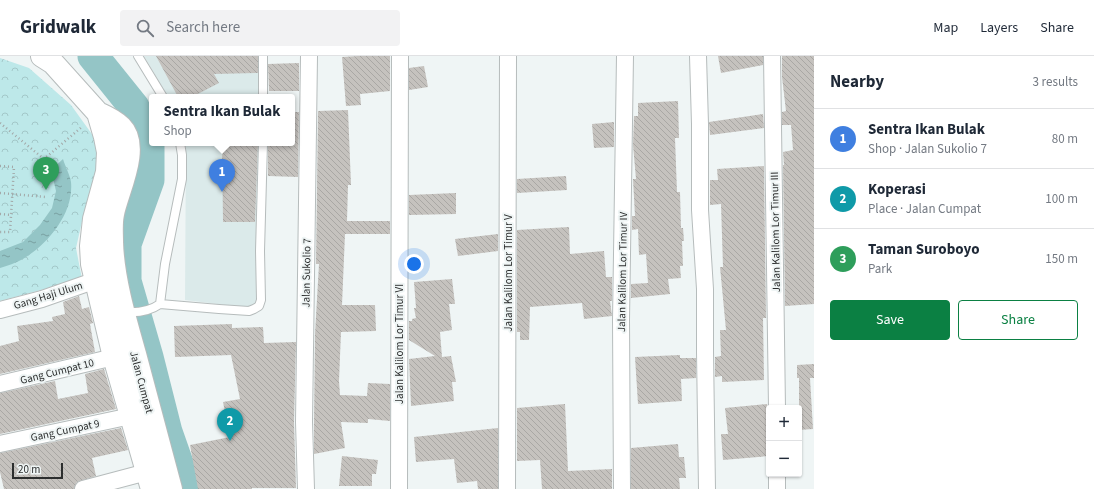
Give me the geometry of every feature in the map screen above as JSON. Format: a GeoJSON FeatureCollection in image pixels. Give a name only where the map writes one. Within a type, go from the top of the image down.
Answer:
{"type":"FeatureCollection","features":[{"type":"Feature","properties":{"kind":"main road"},"geometry":{"type":"LineString","coordinates":[[52,58],[98,113]]}},
{"type":"Feature","properties":{"kind":"main road","name":"Jalan Cumpat"},"geometry":{"type":"LineString","coordinates":[[98,113],[111,119],[122,128],[127,137],[129,148],[126,174],[113,214],[112,242],[116,274],[128,312],[171,489]]}},
{"type":"Feature","properties":{"kind":"main road","name":"Jalan Cumpat"},"geometry":{"type":"LineString","coordinates":[[98,113],[108,152],[107,172],[94,218],[92,264],[114,357],[149,481]]}},
{"type":"Feature","properties":{"kind":"street","name":"Jalan Sukolio 7"},"geometry":{"type":"LineString","coordinates":[[306,489],[304,415],[309,56]]}},
{"type":"Feature","properties":{"kind":"street","name":"Jalan Kalilom Lor Timur VI"},"geometry":{"type":"LineString","coordinates":[[399,489],[400,56]]}},
{"type":"Feature","properties":{"kind":"street","name":"Jalan Kalilom Lor Timur V"},"geometry":{"type":"LineString","coordinates":[[507,489],[508,56]]}},
{"type":"Feature","properties":{"kind":"street","name":"Jalan Kalilom Lor Timur IV"},"geometry":{"type":"LineString","coordinates":[[622,489],[621,312],[625,56]]}},
{"type":"Feature","properties":{"kind":"street"},"geometry":{"type":"LineString","coordinates":[[698,56],[700,210],[705,289],[707,489]]}},
{"type":"Feature","properties":{"kind":"street","name":"Jalan Kalilom Lor Timur III"},"geometry":{"type":"LineString","coordinates":[[772,56],[777,405]]}},
{"type":"Feature","properties":{"kind":"street","name":"Gang Haji Ulum"},"geometry":{"type":"LineString","coordinates":[[0,310],[42,299],[116,274]]}},
{"type":"Feature","properties":{"kind":"street","name":"Gang Cumpat 10"},"geometry":{"type":"LineString","coordinates":[[0,384],[114,357]]}},
{"type":"Feature","properties":{"kind":"street","name":"Gang Cumpat 9"},"geometry":{"type":"LineString","coordinates":[[0,444],[131,416]]}},
{"type":"Feature","properties":{"kind":"street"},"geometry":{"type":"LineString","coordinates":[[777,477],[777,489]]}},
{"type":"Feature","properties":{"kind":"street"},"geometry":{"type":"LineString","coordinates":[[83,489],[149,481]]}},
{"type":"Feature","properties":{"kind":"lane"},"geometry":{"type":"LineString","coordinates":[[138,56],[161,94]]}},
{"type":"Feature","properties":{"kind":"lane"},"geometry":{"type":"LineString","coordinates":[[263,94],[264,56]]}},
{"type":"Feature","properties":{"kind":"lane"},"geometry":{"type":"LineString","coordinates":[[160,304],[165,264],[182,179],[180,146]]}},
{"type":"Feature","properties":{"kind":"lane"},"geometry":{"type":"LineString","coordinates":[[128,312],[148,310],[160,304],[219,310],[249,311],[254,310],[259,306],[261,300],[260,251],[263,146]]}},
{"type":"Feature","properties":{"kind":"path"},"geometry":{"type":"LineString","coordinates":[[0,123],[44,159],[98,113]]}},
{"type":"Feature","properties":{"kind":"path"},"geometry":{"type":"LineString","coordinates":[[0,166],[14,167],[10,232],[0,232]]}},
{"type":"Feature","properties":{"kind":"path"},"geometry":{"type":"LineString","coordinates":[[0,193],[46,197]]}},
{"type":"Feature","properties":{"kind":"path"},"geometry":{"type":"LineString","coordinates":[[0,214],[11,215]]}},
{"type":"Feature","properties":{"kind":"shaded area"},"geometry":{"type":"Polygon","coordinates":[[[144,56],[259,56],[259,94],[166,94],[144,56]]]}},
{"type":"Feature","properties":{"kind":"shaded area"},"geometry":{"type":"Polygon","coordinates":[[[186,146],[259,146],[258,309],[185,300],[186,146]]]}},
{"type":"Feature","properties":{"kind":"green space"},"geometry":{"type":"Polygon","coordinates":[[[0,58],[29,68],[71,105],[94,137],[100,163],[83,217],[76,248],[82,279],[0,301],[0,58]]]}},
{"type":"Feature","properties":{"kind":"water"},"geometry":{"type":"Polygon","coordinates":[[[63,159],[71,182],[71,194],[64,216],[50,236],[32,253],[17,262],[0,268],[0,251],[23,242],[40,225],[52,208],[56,191],[51,170],[63,159]]]}},
{"type":"Feature","properties":{"kind":"building"},"geometry":{"type":"Polygon","coordinates":[[[156,56],[258,56],[258,73],[214,74],[219,83],[198,94],[176,94],[156,56]]]}},
{"type":"Feature","properties":{"kind":"building"},"geometry":{"type":"Polygon","coordinates":[[[390,56],[390,91],[360,94],[361,105],[346,106],[342,57],[390,56]]]}},
{"type":"Feature","properties":{"kind":"building"},"geometry":{"type":"Polygon","coordinates":[[[718,56],[763,56],[763,65],[721,73],[718,56]]]}},
{"type":"Feature","properties":{"kind":"building"},"geometry":{"type":"Polygon","coordinates":[[[782,56],[814,56],[814,304],[785,306],[783,152],[793,150],[791,125],[782,125],[782,112],[786,111],[782,77],[782,56]]]}},
{"type":"Feature","properties":{"kind":"building"},"geometry":{"type":"Polygon","coordinates":[[[299,63],[299,91],[269,91],[268,64],[299,63]]]}},
{"type":"Feature","properties":{"kind":"building"},"geometry":{"type":"Polygon","coordinates":[[[424,66],[428,87],[409,90],[409,68],[424,66]]]}},
{"type":"Feature","properties":{"kind":"building"},"geometry":{"type":"Polygon","coordinates":[[[678,101],[679,138],[675,138],[677,192],[680,192],[681,228],[683,228],[684,241],[682,241],[683,266],[680,266],[681,278],[668,279],[670,294],[631,298],[631,284],[648,283],[646,254],[639,255],[638,229],[632,230],[632,216],[635,216],[633,179],[636,179],[633,145],[634,116],[638,116],[638,103],[678,101]]]}},
{"type":"Feature","properties":{"kind":"building"},"geometry":{"type":"Polygon","coordinates":[[[348,110],[351,185],[348,185],[347,221],[390,221],[390,234],[345,234],[342,305],[375,305],[376,331],[341,332],[339,381],[340,395],[367,396],[368,383],[390,384],[390,421],[368,419],[368,423],[341,422],[345,448],[314,454],[315,334],[319,264],[316,264],[318,111],[348,110]]]}},
{"type":"Feature","properties":{"kind":"building"},"geometry":{"type":"Polygon","coordinates":[[[295,112],[299,112],[298,177],[268,176],[268,146],[295,146],[295,112]]]}},
{"type":"Feature","properties":{"kind":"building"},"geometry":{"type":"Polygon","coordinates":[[[763,114],[764,128],[710,135],[709,122],[763,114]]]}},
{"type":"Feature","properties":{"kind":"building"},"geometry":{"type":"Polygon","coordinates":[[[614,122],[614,147],[594,148],[592,124],[614,122]]]}},
{"type":"Feature","properties":{"kind":"building"},"geometry":{"type":"Polygon","coordinates":[[[222,146],[258,146],[255,222],[223,222],[222,146]]]}},
{"type":"Feature","properties":{"kind":"building"},"geometry":{"type":"Polygon","coordinates":[[[764,166],[766,318],[763,318],[764,380],[722,382],[722,376],[715,377],[715,357],[721,356],[720,330],[726,330],[720,267],[723,267],[721,204],[710,205],[710,180],[718,180],[717,169],[764,166]]]}},
{"type":"Feature","properties":{"kind":"building"},"geometry":{"type":"Polygon","coordinates":[[[566,176],[567,190],[517,193],[517,179],[566,176]]]}},
{"type":"Feature","properties":{"kind":"building"},"geometry":{"type":"Polygon","coordinates":[[[456,193],[456,214],[409,215],[409,195],[456,193]]]}},
{"type":"Feature","properties":{"kind":"building"},"geometry":{"type":"Polygon","coordinates":[[[569,227],[570,254],[604,251],[606,277],[612,277],[612,301],[610,301],[612,316],[584,319],[582,303],[530,307],[529,340],[520,340],[520,332],[517,332],[517,230],[569,227]]]}},
{"type":"Feature","properties":{"kind":"building"},"geometry":{"type":"Polygon","coordinates":[[[498,234],[498,251],[458,256],[455,239],[498,234]]]}},
{"type":"Feature","properties":{"kind":"building"},"geometry":{"type":"Polygon","coordinates":[[[452,279],[455,304],[449,304],[452,330],[440,332],[442,357],[451,356],[456,382],[452,382],[454,401],[411,406],[409,359],[435,356],[409,340],[409,321],[416,318],[414,308],[416,308],[414,282],[452,279]]]}},
{"type":"Feature","properties":{"kind":"building"},"geometry":{"type":"Polygon","coordinates":[[[79,296],[82,309],[89,307],[93,323],[90,324],[95,352],[0,374],[0,346],[19,341],[17,326],[53,321],[52,317],[65,314],[63,302],[79,296]]]}},
{"type":"Feature","properties":{"kind":"building"},"geometry":{"type":"Polygon","coordinates":[[[232,324],[232,328],[263,327],[264,343],[296,342],[294,422],[296,488],[198,489],[190,445],[230,437],[223,402],[240,399],[231,355],[175,357],[174,326],[232,324]]]}},
{"type":"Feature","properties":{"kind":"building"},"geometry":{"type":"Polygon","coordinates":[[[680,355],[680,358],[696,358],[696,378],[681,379],[682,401],[638,404],[635,357],[680,355]]]}},
{"type":"Feature","properties":{"kind":"building"},"geometry":{"type":"Polygon","coordinates":[[[814,364],[814,378],[810,378],[813,429],[802,430],[802,405],[799,405],[799,378],[797,378],[797,365],[814,364]]]}},
{"type":"Feature","properties":{"kind":"building"},"geometry":{"type":"Polygon","coordinates":[[[104,369],[116,409],[0,434],[0,393],[55,381],[58,399],[88,393],[85,374],[104,369]]]}},
{"type":"Feature","properties":{"kind":"building"},"geometry":{"type":"Polygon","coordinates":[[[565,404],[568,471],[612,469],[612,489],[542,489],[540,460],[517,461],[517,408],[565,404]]]}},
{"type":"Feature","properties":{"kind":"building"},"geometry":{"type":"Polygon","coordinates":[[[767,404],[766,456],[723,460],[721,434],[728,434],[725,408],[767,404]]]}},
{"type":"Feature","properties":{"kind":"building"},"geometry":{"type":"Polygon","coordinates":[[[121,428],[128,450],[92,458],[96,476],[77,482],[74,489],[4,489],[0,472],[0,453],[121,428]]]}},
{"type":"Feature","properties":{"kind":"building"},"geometry":{"type":"Polygon","coordinates":[[[498,428],[498,489],[478,489],[477,481],[457,483],[454,459],[416,462],[414,437],[498,428]]]}},
{"type":"Feature","properties":{"kind":"building"},"geometry":{"type":"Polygon","coordinates":[[[678,444],[679,457],[684,457],[686,478],[679,478],[680,489],[631,489],[631,448],[678,444]]]}},
{"type":"Feature","properties":{"kind":"building"},"geometry":{"type":"Polygon","coordinates":[[[342,456],[378,460],[376,474],[372,474],[372,486],[339,486],[342,456]]]}},
{"type":"Feature","properties":{"kind":"waterway"},"geometry":{"type":"LineString","coordinates":[[93,56],[134,107],[149,140],[149,180],[126,244],[126,281],[148,357],[167,432],[187,489]]}},
{"type":"Feature","properties":{"kind":"place","name":"Taman Suroboyo"},"geometry":{"type":"Point","coordinates":[46,190]}},
{"type":"Feature","properties":{"kind":"place","name":"Sentra Ikan Bulak"},"geometry":{"type":"Point","coordinates":[222,192]}},
{"type":"Feature","properties":{"kind":"place","name":"Koperasi"},"geometry":{"type":"Point","coordinates":[230,441]}}]}
